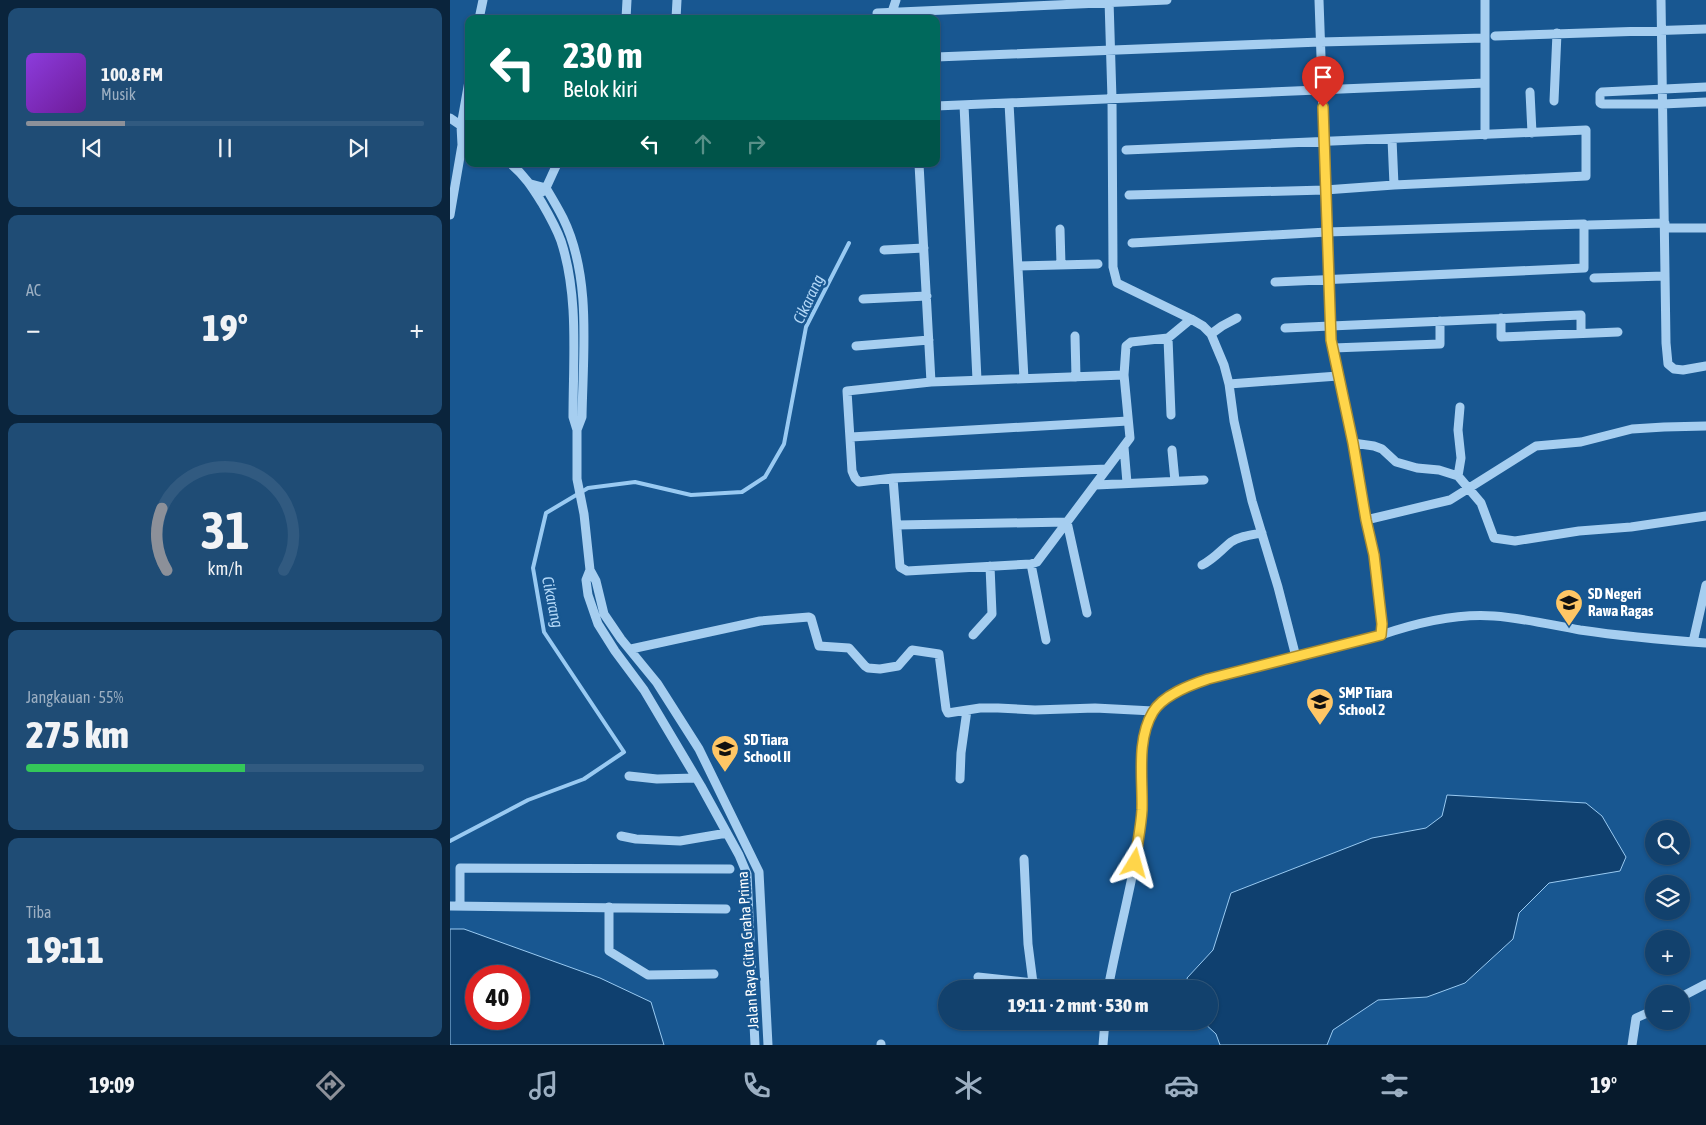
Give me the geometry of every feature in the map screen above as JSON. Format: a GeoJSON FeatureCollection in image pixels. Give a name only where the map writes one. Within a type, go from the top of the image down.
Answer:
{"type":"FeatureCollection","features":[{"type":"Feature","properties":{"kind":"street"},"geometry":{"type":"LineString","coordinates":[[480,15],[483,0]]}},
{"type":"Feature","properties":{"kind":"street"},"geometry":{"type":"LineString","coordinates":[[626,15],[627,0]]}},
{"type":"Feature","properties":{"kind":"street"},"geometry":{"type":"LineString","coordinates":[[676,15],[677,0]]}},
{"type":"Feature","properties":{"kind":"street"},"geometry":{"type":"LineString","coordinates":[[892,12],[896,0]]}},
{"type":"Feature","properties":{"kind":"street"},"geometry":{"type":"LineString","coordinates":[[877,13],[1109,1],[1167,0]]}},
{"type":"Feature","properties":{"kind":"street"},"geometry":{"type":"LineString","coordinates":[[1319,0],[1325,190],[1333,348],[1374,555],[1382,624],[1381,635]]}},
{"type":"Feature","properties":{"kind":"street"},"geometry":{"type":"LineString","coordinates":[[1485,0],[1484,83],[1486,135]]}},
{"type":"Feature","properties":{"kind":"street"},"geometry":{"type":"LineString","coordinates":[[1661,0],[1668,364],[1674,369],[1683,370],[1706,366]]}},
{"type":"Feature","properties":{"kind":"street"},"geometry":{"type":"LineString","coordinates":[[1109,1],[1114,276],[1117,283],[1191,319],[1203,326],[1211,334],[1221,356],[1229,384],[1234,421],[1252,500],[1278,587],[1296,657]]}},
{"type":"Feature","properties":{"kind":"street"},"geometry":{"type":"LineString","coordinates":[[1495,36],[1706,29]]}},
{"type":"Feature","properties":{"kind":"street"},"geometry":{"type":"LineString","coordinates":[[1554,100],[1557,33]]}},
{"type":"Feature","properties":{"kind":"street"},"geometry":{"type":"LineString","coordinates":[[940,57],[1320,42],[1485,38]]}},
{"type":"Feature","properties":{"kind":"street"},"geometry":{"type":"LineString","coordinates":[[940,106],[1484,83]]}},
{"type":"Feature","properties":{"kind":"street"},"geometry":{"type":"LineString","coordinates":[[1706,87],[1602,92],[1600,94],[1600,103],[1663,104],[1706,102]]}},
{"type":"Feature","properties":{"kind":"street"},"geometry":{"type":"LineString","coordinates":[[1530,92],[1532,133]]}},
{"type":"Feature","properties":{"kind":"street"},"geometry":{"type":"LineString","coordinates":[[1009,103],[1024,378]]}},
{"type":"Feature","properties":{"kind":"street"},"geometry":{"type":"LineString","coordinates":[[964,105],[977,380]]}},
{"type":"Feature","properties":{"kind":"street"},"geometry":{"type":"LineString","coordinates":[[450,118],[465,129],[450,215]]}},
{"type":"Feature","properties":{"kind":"street"},"geometry":{"type":"LineString","coordinates":[[1126,150],[1586,130],[1586,176],[1325,190],[1129,196]]}},
{"type":"Feature","properties":{"kind":"street"},"geometry":{"type":"LineString","coordinates":[[1392,139],[1394,185]]}},
{"type":"Feature","properties":{"kind":"street"},"geometry":{"type":"LineString","coordinates":[[514,167],[531,184],[552,220],[560,239],[572,293],[574,312],[573,416],[577,430]]}},
{"type":"Feature","properties":{"kind":"street"},"geometry":{"type":"LineString","coordinates":[[537,196],[546,188],[556,167]]}},
{"type":"Feature","properties":{"kind":"street"},"geometry":{"type":"LineString","coordinates":[[919,167],[932,382]]}},
{"type":"Feature","properties":{"kind":"street"},"geometry":{"type":"LineString","coordinates":[[531,184],[546,188],[563,218],[570,234],[583,290],[585,310],[582,416],[577,430]]}},
{"type":"Feature","properties":{"kind":"street"},"geometry":{"type":"LineString","coordinates":[[1132,243],[1328,232],[1584,224],[1584,268],[1275,282]]}},
{"type":"Feature","properties":{"kind":"street"},"geometry":{"type":"LineString","coordinates":[[1589,225],[1706,228]]}},
{"type":"Feature","properties":{"kind":"street"},"geometry":{"type":"LineString","coordinates":[[1060,229],[1061,265]]}},
{"type":"Feature","properties":{"kind":"street"},"geometry":{"type":"LineString","coordinates":[[884,250],[924,248]]}},
{"type":"Feature","properties":{"kind":"street"},"geometry":{"type":"LineString","coordinates":[[1018,266],[1098,264]]}},
{"type":"Feature","properties":{"kind":"street"},"geometry":{"type":"LineString","coordinates":[[1594,278],[1665,276]]}},
{"type":"Feature","properties":{"kind":"street"},"geometry":{"type":"LineString","coordinates":[[863,299],[927,296]]}},
{"type":"Feature","properties":{"kind":"street"},"geometry":{"type":"LineString","coordinates":[[1285,328],[1581,315],[1582,333]]}},
{"type":"Feature","properties":{"kind":"street"},"geometry":{"type":"LineString","coordinates":[[1211,334],[1237,318]]}},
{"type":"Feature","properties":{"kind":"street"},"geometry":{"type":"LineString","coordinates":[[1501,318],[1501,336],[1618,332]]}},
{"type":"Feature","properties":{"kind":"street"},"geometry":{"type":"LineString","coordinates":[[893,478],[900,567],[904,570],[1031,564],[1037,562],[1130,438],[1124,375],[1125,350],[1128,343],[1168,338],[1191,319]]}},
{"type":"Feature","properties":{"kind":"street"},"geometry":{"type":"LineString","coordinates":[[1333,348],[1440,344],[1440,321]]}},
{"type":"Feature","properties":{"kind":"street"},"geometry":{"type":"LineString","coordinates":[[1075,336],[1076,377]]}},
{"type":"Feature","properties":{"kind":"street"},"geometry":{"type":"LineString","coordinates":[[1168,338],[1171,415]]}},
{"type":"Feature","properties":{"kind":"street"},"geometry":{"type":"LineString","coordinates":[[856,346],[929,340]]}},
{"type":"Feature","properties":{"kind":"street"},"geometry":{"type":"LineString","coordinates":[[1107,469],[893,478],[860,482],[855,478],[852,471],[847,391],[932,382],[1124,375]]}},
{"type":"Feature","properties":{"kind":"street"},"geometry":{"type":"LineString","coordinates":[[1229,384],[1338,376]]}},
{"type":"Feature","properties":{"kind":"street"},"geometry":{"type":"LineString","coordinates":[[1458,476],[1461,458],[1458,430],[1460,407]]}},
{"type":"Feature","properties":{"kind":"street"},"geometry":{"type":"LineString","coordinates":[[850,437],[1128,421]]}},
{"type":"Feature","properties":{"kind":"street"},"geometry":{"type":"LineString","coordinates":[[1366,520],[1450,500],[1536,446],[1581,442],[1632,429],[1706,426]]}},
{"type":"Feature","properties":{"kind":"street","name":"Jalan Raya Citra Graha Prima"},"geometry":{"type":"LineString","coordinates":[[577,430],[577,478],[584,514],[590,570],[596,581],[604,614],[621,639],[656,682],[699,748],[759,872],[768,1045]]}},
{"type":"Feature","properties":{"kind":"street"},"geometry":{"type":"LineString","coordinates":[[1353,443],[1382,449],[1396,462],[1417,468],[1439,470],[1458,476],[1481,504],[1494,538],[1507,541],[1579,531],[1631,527],[1706,516]]}},
{"type":"Feature","properties":{"kind":"street"},"geometry":{"type":"LineString","coordinates":[[1124,447],[1127,483]]}},
{"type":"Feature","properties":{"kind":"street"},"geometry":{"type":"LineString","coordinates":[[1172,450],[1175,481]]}},
{"type":"Feature","properties":{"kind":"street"},"geometry":{"type":"LineString","coordinates":[[1096,484],[1204,480]]}},
{"type":"Feature","properties":{"kind":"street"},"geometry":{"type":"LineString","coordinates":[[897,525],[1067,522]]}},
{"type":"Feature","properties":{"kind":"street"},"geometry":{"type":"LineString","coordinates":[[1067,522],[1087,613]]}},
{"type":"Feature","properties":{"kind":"street"},"geometry":{"type":"LineString","coordinates":[[1202,565],[1212,560],[1232,542],[1247,535],[1262,533]]}},
{"type":"Feature","properties":{"kind":"street"},"geometry":{"type":"LineString","coordinates":[[1031,564],[1046,640]]}},
{"type":"Feature","properties":{"kind":"street"},"geometry":{"type":"LineString","coordinates":[[973,635],[992,614],[990,566]]}},
{"type":"Feature","properties":{"kind":"street","name":"Jalan Raya Citra Graha Prima"},"geometry":{"type":"LineString","coordinates":[[590,570],[586,580],[588,595],[598,624],[644,690],[727,833],[747,874],[755,1045]]}},
{"type":"Feature","properties":{"kind":"street"},"geometry":{"type":"LineString","coordinates":[[1693,642],[1706,585]]}},
{"type":"Feature","properties":{"kind":"street"},"geometry":{"type":"LineString","coordinates":[[1110,980],[1135,863],[1142,812],[1142,756],[1146,732],[1153,711],[1183,688],[1208,679],[1381,635],[1407,626],[1434,621],[1491,616],[1538,621],[1581,630],[1706,643]]}},
{"type":"Feature","properties":{"kind":"street"},"geometry":{"type":"LineString","coordinates":[[631,649],[760,621],[810,617],[819,646],[849,648],[868,668],[880,669],[898,666],[912,650],[939,654],[948,713],[998,708],[1035,710],[1095,708],[1153,711]]}},
{"type":"Feature","properties":{"kind":"street"},"geometry":{"type":"LineString","coordinates":[[960,779],[961,753],[967,710]]}},
{"type":"Feature","properties":{"kind":"street"},"geometry":{"type":"LineString","coordinates":[[629,776],[696,778]]}},
{"type":"Feature","properties":{"kind":"street"},"geometry":{"type":"LineString","coordinates":[[712,807],[725,800]]}},
{"type":"Feature","properties":{"kind":"street"},"geometry":{"type":"LineString","coordinates":[[621,836],[636,839],[680,841],[727,833]]}},
{"type":"Feature","properties":{"kind":"street"},"geometry":{"type":"LineString","coordinates":[[1024,859],[1028,944],[1033,980]]}},
{"type":"Feature","properties":{"kind":"street"},"geometry":{"type":"LineString","coordinates":[[460,906],[460,868],[730,869]]}},
{"type":"Feature","properties":{"kind":"street"},"geometry":{"type":"LineString","coordinates":[[450,906],[726,909]]}},
{"type":"Feature","properties":{"kind":"street"},"geometry":{"type":"LineString","coordinates":[[609,907],[609,951],[648,975],[714,974]]}},
{"type":"Feature","properties":{"kind":"street"},"geometry":{"type":"LineString","coordinates":[[978,977],[1006,980]]}},
{"type":"Feature","properties":{"kind":"street"},"geometry":{"type":"LineString","coordinates":[[1690,992],[1706,984]]}},
{"type":"Feature","properties":{"kind":"street"},"geometry":{"type":"LineString","coordinates":[[1632,1045],[1636,1018],[1645,1014]]}},
{"type":"Feature","properties":{"kind":"street"},"geometry":{"type":"LineString","coordinates":[[1103,1045],[1104,1030]]}},
{"type":"Feature","properties":{"kind":"water"},"geometry":{"type":"Polygon","coordinates":[[[1447,795],[1586,803],[1602,816],[1626,857],[1620,871],[1549,883],[1519,913],[1513,939],[1465,983],[1427,997],[1378,1000],[1333,1030],[1327,1045],[1220,1045],[1216,1034],[1212,1030],[1218,1030],[1218,980],[1188,980],[1187,978],[1213,950],[1231,893],[1372,838],[1426,828],[1442,816],[1447,795]]]}},
{"type":"Feature","properties":{"kind":"water"},"geometry":{"type":"Polygon","coordinates":[[[450,929],[464,929],[600,978],[651,1002],[664,1045],[450,1045],[450,929]]]}},
{"type":"Feature","properties":{"kind":"waterway","name":"Cikarang"},"geometry":{"type":"LineString","coordinates":[[450,841],[528,800],[584,779],[624,752],[544,632],[533,568],[546,513],[588,488],[635,482],[691,495],[742,492],[765,477],[784,444],[806,327],[849,243]]}},
{"type":"Feature","properties":{"kind":"place","name":"SD Negeri Rawa Ragas"},"geometry":{"type":"Point","coordinates":[1569,627]}},
{"type":"Feature","properties":{"kind":"place","name":"SMP Tiara School 2"},"geometry":{"type":"Point","coordinates":[1320,726]}},
{"type":"Feature","properties":{"kind":"place","name":"SD Tiara School II"},"geometry":{"type":"Point","coordinates":[725,773]}},
{"type":"Feature","properties":{"kind":"route"},"geometry":{"type":"LineString","coordinates":[[1135,863],[1142,812],[1142,756],[1146,732],[1153,711],[1183,688],[1208,679],[1381,635],[1382,624],[1374,555],[1331,340],[1323,107]]}}]}
